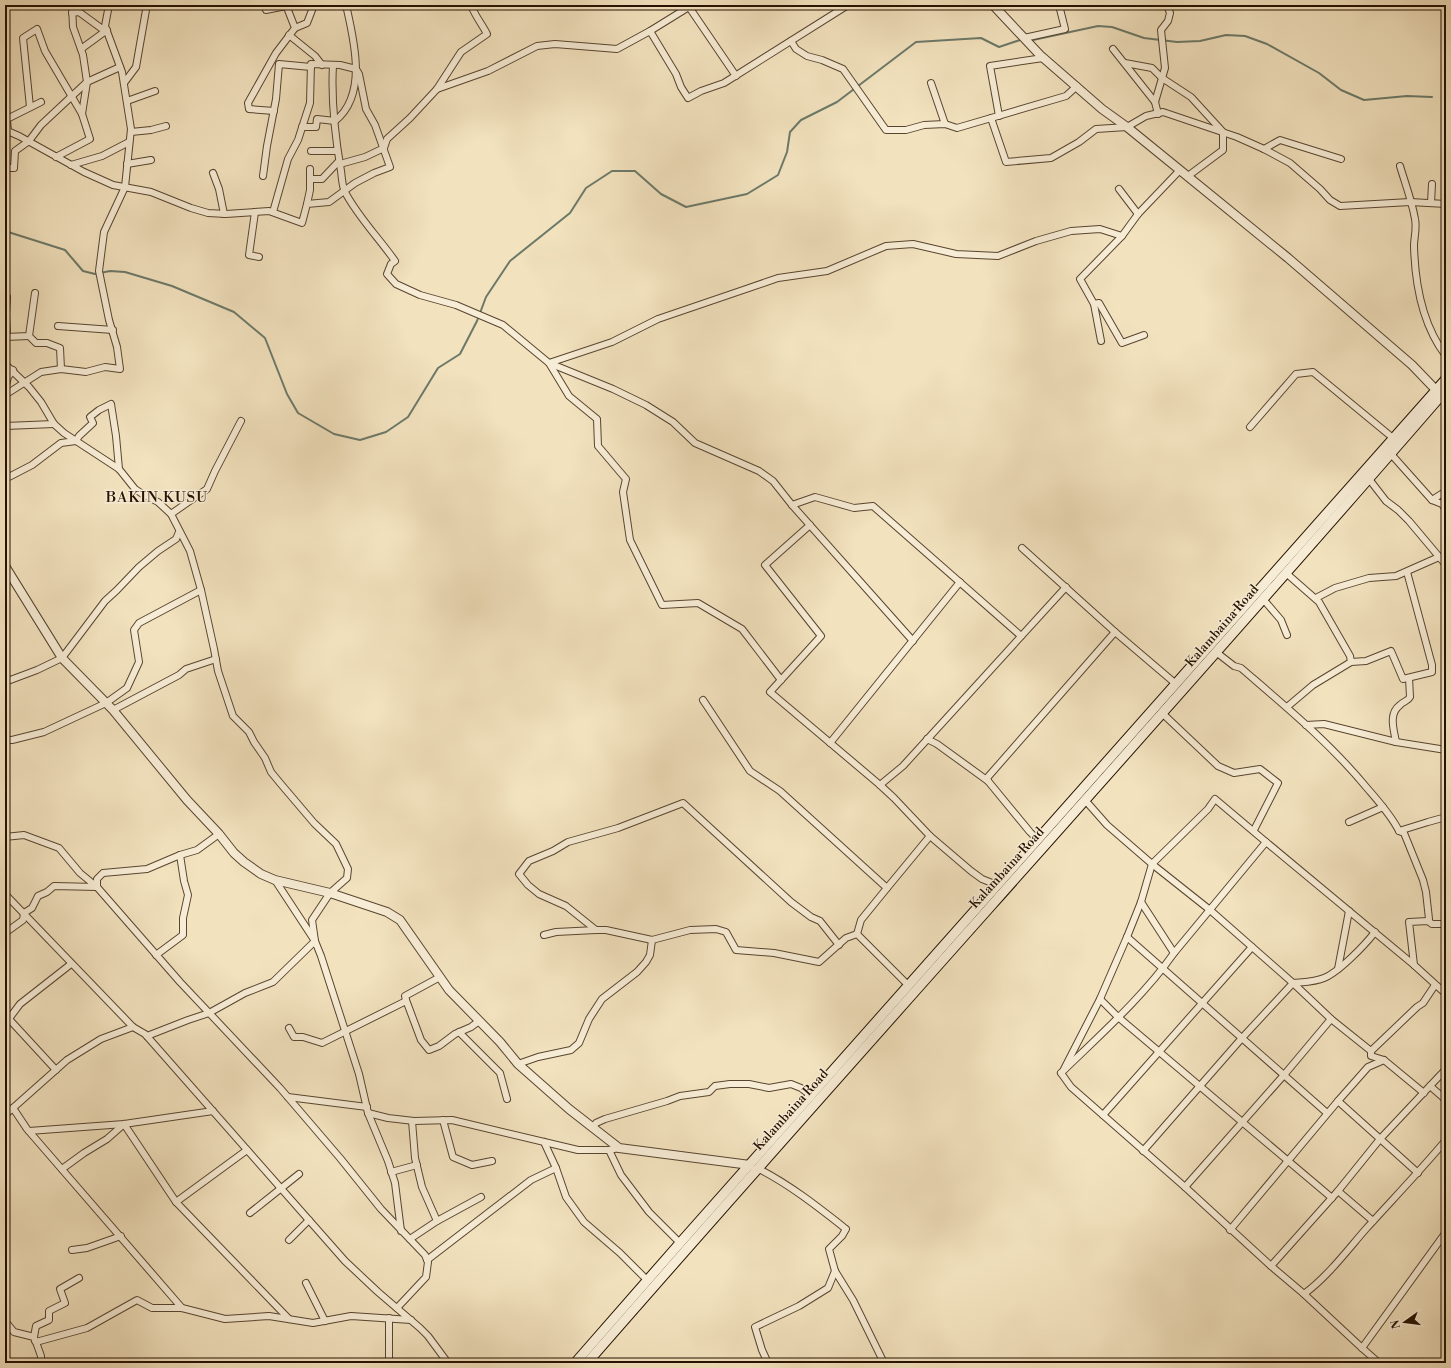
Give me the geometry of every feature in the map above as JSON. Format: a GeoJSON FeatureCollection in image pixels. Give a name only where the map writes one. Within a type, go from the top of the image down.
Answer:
{"type":"FeatureCollection","features":[{"type":"Feature","properties":{"kind":"main road"},"geometry":{"type":"LineString","coordinates":[[576,1363],[680,1243],[754,1167],[811,1096],[1446,379]]}},
{"type":"Feature","properties":{"kind":"main road","name":"Kalambaina Road"},"geometry":{"type":"LineString","coordinates":[[587,1363],[754,1167],[1085,800],[1446,390]]}},
{"type":"Feature","properties":{"kind":"street"},"geometry":{"type":"LineString","coordinates":[[72,5],[73,27],[83,55],[87,82],[82,114]]}},
{"type":"Feature","properties":{"kind":"street"},"geometry":{"type":"LineString","coordinates":[[5,395],[41,372],[61,369],[86,372],[106,367],[120,369],[117,347],[109,320],[99,270],[104,232],[125,187],[131,132],[124,83],[105,26],[109,5]]}},
{"type":"Feature","properties":{"kind":"street"},"geometry":{"type":"LineString","coordinates":[[124,83],[136,67],[146,5]]}},
{"type":"Feature","properties":{"kind":"street"},"geometry":{"type":"LineString","coordinates":[[264,5],[266,10],[286,6],[295,28]]}},
{"type":"Feature","properties":{"kind":"street"},"geometry":{"type":"LineString","coordinates":[[274,111],[249,109],[248,103],[276,53],[295,28],[307,23],[314,5]]}},
{"type":"Feature","properties":{"kind":"street"},"geometry":{"type":"LineString","coordinates":[[302,127],[316,127],[318,119],[335,121],[342,116],[351,100],[356,83],[356,68],[351,26],[346,5]]}},
{"type":"Feature","properties":{"kind":"street"},"geometry":{"type":"LineString","coordinates":[[310,179],[322,179],[339,163],[365,157],[384,148],[387,139],[437,90],[461,52],[487,34],[473,12],[471,5]]}},
{"type":"Feature","properties":{"kind":"street"},"geometry":{"type":"LineString","coordinates":[[650,31],[676,74],[681,87],[688,98],[724,83],[848,5]]}},
{"type":"Feature","properties":{"kind":"street"},"geometry":{"type":"LineString","coordinates":[[993,5],[1043,58],[1102,109],[1127,127],[1288,258],[1412,365],[1436,390]]}},
{"type":"Feature","properties":{"kind":"street"},"geometry":{"type":"LineString","coordinates":[[1024,38],[1065,29],[1059,5]]}},
{"type":"Feature","properties":{"kind":"street"},"geometry":{"type":"LineString","coordinates":[[1155,102],[1165,68],[1161,30],[1168,21],[1170,13],[1168,5]]}},
{"type":"Feature","properties":{"kind":"street"},"geometry":{"type":"LineString","coordinates":[[437,90],[488,71],[536,46],[555,44],[617,49],[650,31],[690,6],[736,76]]}},
{"type":"Feature","properties":{"kind":"street"},"geometry":{"type":"LineString","coordinates":[[72,13],[79,12],[106,31]]}},
{"type":"Feature","properties":{"kind":"street"},"geometry":{"type":"LineString","coordinates":[[30,107],[23,38],[37,29],[45,51],[82,114],[90,139],[56,157]]}},
{"type":"Feature","properties":{"kind":"street"},"geometry":{"type":"LineString","coordinates":[[81,49],[106,31]]}},
{"type":"Feature","properties":{"kind":"street"},"geometry":{"type":"LineString","coordinates":[[289,35],[315,56],[322,65]]}},
{"type":"Feature","properties":{"kind":"street"},"geometry":{"type":"LineString","coordinates":[[5,40],[5,75]]}},
{"type":"Feature","properties":{"kind":"street"},"geometry":{"type":"LineString","coordinates":[[791,41],[796,49],[807,56],[822,60],[843,69],[886,130],[906,130],[924,125],[945,124],[957,128],[1066,96],[1077,86]]}},
{"type":"Feature","properties":{"kind":"street"},"geometry":{"type":"LineString","coordinates":[[1113,49],[1155,102],[1158,114]]}},
{"type":"Feature","properties":{"kind":"street"},"geometry":{"type":"LineString","coordinates":[[999,116],[990,66],[1043,58]]}},
{"type":"Feature","properties":{"kind":"street"},"geometry":{"type":"LineString","coordinates":[[1125,63],[1152,68],[1162,78],[1191,97],[1223,132],[1223,150],[1188,176]]}},
{"type":"Feature","properties":{"kind":"street"},"geometry":{"type":"LineString","coordinates":[[263,176],[266,146],[276,99],[279,64],[311,67]]}},
{"type":"Feature","properties":{"kind":"street"},"geometry":{"type":"LineString","coordinates":[[273,212],[288,159],[298,140],[310,102],[311,64],[340,65],[356,68]]}},
{"type":"Feature","properties":{"kind":"street"},"geometry":{"type":"LineString","coordinates":[[332,65],[332,93],[337,151],[344,191],[368,227],[395,261],[391,264],[387,274],[396,284],[420,296],[456,305],[503,325],[549,363],[613,389],[646,405],[673,422],[695,443],[759,471],[773,481],[792,505],[912,641]]}},
{"type":"Feature","properties":{"kind":"street"},"geometry":{"type":"LineString","coordinates":[[5,168],[14,168],[15,151],[29,141],[41,125],[87,82],[120,68]]}},
{"type":"Feature","properties":{"kind":"street"},"geometry":{"type":"LineString","coordinates":[[307,204],[329,202],[374,173],[390,167],[375,125],[366,109],[359,74],[356,68]]}},
{"type":"Feature","properties":{"kind":"street"},"geometry":{"type":"LineString","coordinates":[[931,83],[945,124]]}},
{"type":"Feature","properties":{"kind":"street"},"geometry":{"type":"LineString","coordinates":[[127,101],[155,91]]}},
{"type":"Feature","properties":{"kind":"street"},"geometry":{"type":"LineString","coordinates":[[5,100],[6,131],[29,141],[56,157],[107,183],[151,192],[208,213],[224,214],[269,211],[302,223],[310,190],[310,169]]}},
{"type":"Feature","properties":{"kind":"street"},"geometry":{"type":"LineString","coordinates":[[6,119],[42,102]]}},
{"type":"Feature","properties":{"kind":"street"},"geometry":{"type":"LineString","coordinates":[[991,118],[1006,162],[1051,158],[1079,142],[1096,129],[1127,127],[1146,116],[1163,112],[1237,137],[1290,163],[1320,189],[1330,200],[1340,206],[1410,202],[1446,203]]}},
{"type":"Feature","properties":{"kind":"street"},"geometry":{"type":"LineString","coordinates":[[131,132],[151,130],[166,126]]}},
{"type":"Feature","properties":{"kind":"street"},"geometry":{"type":"LineString","coordinates":[[1264,150],[1280,140],[1341,159]]}},
{"type":"Feature","properties":{"kind":"street"},"geometry":{"type":"LineString","coordinates":[[71,165],[102,156],[129,142]]}},
{"type":"Feature","properties":{"kind":"street"},"geometry":{"type":"LineString","coordinates":[[311,151],[337,151]]}},
{"type":"Feature","properties":{"kind":"street"},"geometry":{"type":"LineString","coordinates":[[127,164],[151,160]]}},
{"type":"Feature","properties":{"kind":"street"},"geometry":{"type":"LineString","coordinates":[[1400,166],[1416,220],[1414,246],[1417,280],[1425,314],[1436,342],[1446,356]]}},
{"type":"Feature","properties":{"kind":"street"},"geometry":{"type":"LineString","coordinates":[[1100,341],[1094,304],[1080,279],[1122,236],[1138,214],[1180,170]]}},
{"type":"Feature","properties":{"kind":"street"},"geometry":{"type":"LineString","coordinates":[[213,173],[219,189],[224,214]]}},
{"type":"Feature","properties":{"kind":"street"},"geometry":{"type":"LineString","coordinates":[[1431,203],[1432,184]]}},
{"type":"Feature","properties":{"kind":"street"},"geometry":{"type":"LineString","coordinates":[[1119,189],[1138,214]]}},
{"type":"Feature","properties":{"kind":"street"},"geometry":{"type":"LineString","coordinates":[[255,212],[249,255],[259,257]]}},
{"type":"Feature","properties":{"kind":"street"},"geometry":{"type":"LineString","coordinates":[[549,363],[612,342],[658,319],[778,278],[827,271],[886,246],[913,244],[956,254],[998,256],[1036,240],[1071,231],[1100,228],[1122,236]]}},
{"type":"Feature","properties":{"kind":"street"},"geometry":{"type":"LineString","coordinates":[[29,336],[35,293]]}},
{"type":"Feature","properties":{"kind":"street"},"geometry":{"type":"LineString","coordinates":[[7,297],[6,337],[29,336],[36,343],[47,343],[60,348],[61,369]]}},
{"type":"Feature","properties":{"kind":"street"},"geometry":{"type":"LineString","coordinates":[[1094,304],[1099,303],[1122,344],[1144,335]]}},
{"type":"Feature","properties":{"kind":"street"},"geometry":{"type":"LineString","coordinates":[[58,326],[113,330]]}},
{"type":"Feature","properties":{"kind":"street"},"geometry":{"type":"LineString","coordinates":[[549,363],[569,396],[597,419],[598,446],[626,479],[622,492],[630,540],[662,605],[698,603],[742,629],[781,680]]}},
{"type":"Feature","properties":{"kind":"street"},"geometry":{"type":"LineString","coordinates":[[5,364],[13,370],[41,402],[54,424],[76,441],[119,469],[135,488],[144,495],[158,502],[171,514],[190,551],[201,590],[218,671],[233,716],[249,732],[265,758],[271,772],[314,823],[336,844],[344,857],[348,869],[347,878],[330,894],[312,920],[315,941]]}},
{"type":"Feature","properties":{"kind":"street"},"geometry":{"type":"LineString","coordinates":[[5,389],[8,377],[13,370]]}},
{"type":"Feature","properties":{"kind":"street"},"geometry":{"type":"LineString","coordinates":[[1250,427],[1296,374],[1313,372],[1393,438]]}},
{"type":"Feature","properties":{"kind":"street"},"geometry":{"type":"LineString","coordinates":[[76,441],[79,436],[93,423],[90,417],[99,410],[111,404],[119,469]]}},
{"type":"Feature","properties":{"kind":"street"},"geometry":{"type":"LineString","coordinates":[[171,514],[207,490],[215,471],[241,421]]}},
{"type":"Feature","properties":{"kind":"street"},"geometry":{"type":"LineString","coordinates":[[5,426],[54,424]]}},
{"type":"Feature","properties":{"kind":"street"},"geometry":{"type":"LineString","coordinates":[[5,479],[32,465],[61,443],[76,441]]}},
{"type":"Feature","properties":{"kind":"street"},"geometry":{"type":"LineString","coordinates":[[1391,454],[1432,500],[1442,504],[1446,510]]}},
{"type":"Feature","properties":{"kind":"street"},"geometry":{"type":"LineString","coordinates":[[1316,598],[1335,588],[1369,578],[1396,576],[1444,560],[1409,521],[1386,501],[1369,479]]}},
{"type":"Feature","properties":{"kind":"street"},"geometry":{"type":"LineString","coordinates":[[1432,500],[1446,491]]}},
{"type":"Feature","properties":{"kind":"street"},"geometry":{"type":"LineString","coordinates":[[792,505],[815,497],[854,508],[874,506],[1021,636]]}},
{"type":"Feature","properties":{"kind":"street"},"geometry":{"type":"LineString","coordinates":[[810,525],[765,565],[821,636],[770,692],[880,785],[930,836],[971,871],[982,879],[992,883],[996,887]]}},
{"type":"Feature","properties":{"kind":"street"},"geometry":{"type":"LineString","coordinates":[[5,682],[38,670],[62,658],[105,601],[139,567],[158,551],[176,539],[180,532]]}},
{"type":"Feature","properties":{"kind":"street"},"geometry":{"type":"LineString","coordinates":[[1022,548],[1115,632],[1176,684]]}},
{"type":"Feature","properties":{"kind":"street"},"geometry":{"type":"LineString","coordinates":[[5,566],[62,658],[114,710],[187,800],[244,862],[261,874],[275,880],[330,894],[387,912],[400,920],[449,990],[500,1042],[518,1064],[540,1084],[619,1148]]}},
{"type":"Feature","properties":{"kind":"street"},"geometry":{"type":"LineString","coordinates":[[1287,706],[1309,688],[1351,662],[1366,661],[1391,651],[1403,678],[1430,674],[1432,672],[1407,572]]}},
{"type":"Feature","properties":{"kind":"street"},"geometry":{"type":"LineString","coordinates":[[1286,573],[1316,598],[1350,656],[1351,662]]}},
{"type":"Feature","properties":{"kind":"street"},"geometry":{"type":"LineString","coordinates":[[830,743],[960,582]]}},
{"type":"Feature","properties":{"kind":"street"},"geometry":{"type":"LineString","coordinates":[[880,785],[903,766],[1066,587]]}},
{"type":"Feature","properties":{"kind":"street"},"geometry":{"type":"LineString","coordinates":[[5,740],[12,740],[44,732],[106,702],[127,688],[139,662],[134,630],[139,623],[201,590]]}},
{"type":"Feature","properties":{"kind":"street"},"geometry":{"type":"LineString","coordinates":[[1263,599],[1281,620],[1287,635]]}},
{"type":"Feature","properties":{"kind":"street"},"geometry":{"type":"LineString","coordinates":[[988,782],[987,778],[1115,632]]}},
{"type":"Feature","properties":{"kind":"street"},"geometry":{"type":"LineString","coordinates":[[1216,652],[1234,666],[1241,668],[1287,706],[1349,767],[1383,807],[1400,831],[1404,833],[1423,880],[1430,919],[1428,921]]}},
{"type":"Feature","properties":{"kind":"street"},"geometry":{"type":"LineString","coordinates":[[114,710],[179,676],[186,669],[216,659]]}},
{"type":"Feature","properties":{"kind":"street"},"geometry":{"type":"LineString","coordinates":[[1396,742],[1392,724],[1394,714],[1398,706],[1409,699],[1409,678]]}},
{"type":"Feature","properties":{"kind":"street"},"geometry":{"type":"LineString","coordinates":[[703,700],[750,771],[780,791],[887,888]]}},
{"type":"Feature","properties":{"kind":"street"},"geometry":{"type":"LineString","coordinates":[[1162,713],[1218,766],[1234,773],[1260,769],[1278,783],[1254,830]]}},
{"type":"Feature","properties":{"kind":"street"},"geometry":{"type":"LineString","coordinates":[[1306,725],[1324,724],[1396,742],[1446,750]]}},
{"type":"Feature","properties":{"kind":"street"},"geometry":{"type":"LineString","coordinates":[[927,739],[937,744],[988,782],[1038,840]]}},
{"type":"Feature","properties":{"kind":"street"},"geometry":{"type":"LineString","coordinates":[[1061,1074],[1100,999],[1141,902],[1152,864],[1208,809],[1215,799],[1375,932],[1446,994]]}},
{"type":"Feature","properties":{"kind":"street"},"geometry":{"type":"LineString","coordinates":[[1085,800],[1107,825],[1152,864],[1210,910],[1293,983],[1331,1020],[1371,1054],[1384,1060],[1424,1093]]}},
{"type":"Feature","properties":{"kind":"street"},"geometry":{"type":"LineString","coordinates":[[596,930],[566,906],[540,894],[528,885],[519,874],[529,861],[553,851],[568,842],[618,828],[683,803],[791,902],[811,917],[820,921],[839,945]]}},
{"type":"Feature","properties":{"kind":"street"},"geometry":{"type":"LineString","coordinates":[[1349,822],[1383,807]]}},
{"type":"Feature","properties":{"kind":"street"},"geometry":{"type":"LineString","coordinates":[[1400,831],[1446,817]]}},
{"type":"Feature","properties":{"kind":"street"},"geometry":{"type":"LineString","coordinates":[[97,887],[97,879],[103,873],[147,869],[196,850],[219,834]]}},
{"type":"Feature","properties":{"kind":"street"},"geometry":{"type":"LineString","coordinates":[[5,837],[24,835],[59,848],[80,873],[97,887],[156,955],[288,1097],[367,1191],[380,1209],[425,1255],[428,1262],[426,1277],[397,1308]]}},
{"type":"Feature","properties":{"kind":"street"},"geometry":{"type":"LineString","coordinates":[[857,934],[861,920],[930,836]]}},
{"type":"Feature","properties":{"kind":"street"},"geometry":{"type":"LineString","coordinates":[[1061,1074],[1163,969],[1174,952],[1266,842]]}},
{"type":"Feature","properties":{"kind":"street"},"geometry":{"type":"LineString","coordinates":[[156,955],[184,935],[183,918],[188,895],[180,855]]}},
{"type":"Feature","properties":{"kind":"street"},"geometry":{"type":"LineString","coordinates":[[275,880],[315,941],[321,956],[346,1031],[368,1110],[395,1183],[401,1231]]}},
{"type":"Feature","properties":{"kind":"street"},"geometry":{"type":"LineString","coordinates":[[5,934],[22,920],[24,913],[32,908],[38,896],[47,892],[54,886],[97,887]]}},
{"type":"Feature","properties":{"kind":"street"},"geometry":{"type":"LineString","coordinates":[[5,894],[133,1027],[147,1036],[345,1261],[428,1336],[448,1363]]}},
{"type":"Feature","properties":{"kind":"street"},"geometry":{"type":"LineString","coordinates":[[1141,902],[1174,952]]}},
{"type":"Feature","properties":{"kind":"street"},"geometry":{"type":"LineString","coordinates":[[1338,969],[1349,911]]}},
{"type":"Feature","properties":{"kind":"street"},"geometry":{"type":"LineString","coordinates":[[1414,965],[1409,922],[1428,921],[1432,924],[1446,924]]}},
{"type":"Feature","properties":{"kind":"street"},"geometry":{"type":"LineString","coordinates":[[544,936],[556,932],[606,930],[652,940],[690,930],[716,929],[726,932],[736,950],[774,953],[819,962],[846,938],[857,934]]}},
{"type":"Feature","properties":{"kind":"street"},"geometry":{"type":"LineString","coordinates":[[1143,1151],[1201,1087],[1242,1038],[1293,983],[1317,981],[1325,978],[1338,969],[1368,942],[1375,932]]}},
{"type":"Feature","properties":{"kind":"street"},"geometry":{"type":"LineString","coordinates":[[857,934],[909,986]]}},
{"type":"Feature","properties":{"kind":"street"},"geometry":{"type":"LineString","coordinates":[[1127,936],[1327,1113]]}},
{"type":"Feature","properties":{"kind":"street"},"geometry":{"type":"LineString","coordinates":[[518,1064],[571,1050],[579,1043],[589,1019],[602,999],[637,972],[646,962],[650,955],[652,940]]}},
{"type":"Feature","properties":{"kind":"street"},"geometry":{"type":"LineString","coordinates":[[147,1036],[209,1013],[245,993],[273,982],[315,941]]}},
{"type":"Feature","properties":{"kind":"street"},"geometry":{"type":"LineString","coordinates":[[1103,1115],[1252,947]]}},
{"type":"Feature","properties":{"kind":"street"},"geometry":{"type":"LineString","coordinates":[[56,1070],[7,1022],[20,1004],[71,964]]}},
{"type":"Feature","properties":{"kind":"street"},"geometry":{"type":"LineString","coordinates":[[440,977],[405,996],[421,1040],[429,1050],[439,1046],[459,1032],[471,1027],[479,1021]]}},
{"type":"Feature","properties":{"kind":"street"},"geometry":{"type":"LineString","coordinates":[[1368,1067],[1371,1054],[1418,1006],[1423,1003],[1435,985]]}},
{"type":"Feature","properties":{"kind":"street"},"geometry":{"type":"LineString","coordinates":[[1100,999],[1118,1017],[1332,1198]]}},
{"type":"Feature","properties":{"kind":"street"},"geometry":{"type":"LineString","coordinates":[[288,1028],[294,1037],[303,1037],[322,1043],[406,1000]]}},
{"type":"Feature","properties":{"kind":"street"},"geometry":{"type":"LineString","coordinates":[[1185,1187],[1331,1020]]}},
{"type":"Feature","properties":{"kind":"street"},"geometry":{"type":"LineString","coordinates":[[5,1115],[67,1060],[101,1039],[133,1027]]}},
{"type":"Feature","properties":{"kind":"street"},"geometry":{"type":"LineString","coordinates":[[459,1032],[500,1073],[507,1099]]}},
{"type":"Feature","properties":{"kind":"street"},"geometry":{"type":"LineString","coordinates":[[1230,1230],[1327,1113],[1368,1067],[1384,1060]]}},
{"type":"Feature","properties":{"kind":"street"},"geometry":{"type":"LineString","coordinates":[[1271,1266],[1332,1198],[1380,1139],[1446,1069]]}},
{"type":"Feature","properties":{"kind":"street"},"geometry":{"type":"LineString","coordinates":[[1061,1074],[1071,1087],[1185,1187],[1230,1230],[1304,1294],[1379,1363]]}},
{"type":"Feature","properties":{"kind":"street"},"geometry":{"type":"LineString","coordinates":[[593,1128],[596,1123],[605,1119],[680,1096],[709,1092],[715,1086],[749,1084],[769,1088],[791,1084],[801,1088],[811,1096]]}},
{"type":"Feature","properties":{"kind":"street"},"geometry":{"type":"LineString","coordinates":[[1430,1086],[1446,1100]]}},
{"type":"Feature","properties":{"kind":"street"},"geometry":{"type":"LineString","coordinates":[[288,1097],[368,1110],[388,1118],[412,1121],[452,1120],[578,1150],[609,1150],[619,1148],[754,1167],[800,1194],[846,1229],[842,1236],[829,1249],[835,1271],[853,1300],[884,1363]]}},
{"type":"Feature","properties":{"kind":"street"},"geometry":{"type":"LineString","coordinates":[[1338,1101],[1418,1173]]}},
{"type":"Feature","properties":{"kind":"street"},"geometry":{"type":"LineString","coordinates":[[13,1108],[29,1131],[182,1308]]}},
{"type":"Feature","properties":{"kind":"street"},"geometry":{"type":"LineString","coordinates":[[29,1131],[124,1124],[213,1111]]}},
{"type":"Feature","properties":{"kind":"street"},"geometry":{"type":"LineString","coordinates":[[443,1120],[453,1157],[472,1165],[492,1161]]}},
{"type":"Feature","properties":{"kind":"street"},"geometry":{"type":"LineString","coordinates":[[412,1121],[415,1158],[422,1187],[437,1221]]}},
{"type":"Feature","properties":{"kind":"street"},"geometry":{"type":"LineString","coordinates":[[62,1169],[107,1139],[124,1124]]}},
{"type":"Feature","properties":{"kind":"street"},"geometry":{"type":"LineString","coordinates":[[124,1124],[176,1202],[289,1319]]}},
{"type":"Feature","properties":{"kind":"street"},"geometry":{"type":"LineString","coordinates":[[1304,1294],[1320,1280],[1418,1173],[1446,1140]]}},
{"type":"Feature","properties":{"kind":"street"},"geometry":{"type":"LineString","coordinates":[[544,1142],[556,1168],[566,1197],[584,1222],[620,1253],[648,1281]]}},
{"type":"Feature","properties":{"kind":"street"},"geometry":{"type":"LineString","coordinates":[[176,1202],[247,1150]]}},
{"type":"Feature","properties":{"kind":"street"},"geometry":{"type":"LineString","coordinates":[[609,1150],[621,1174],[648,1212],[680,1243]]}},
{"type":"Feature","properties":{"kind":"street"},"geometry":{"type":"LineString","coordinates":[[391,1172],[417,1165]]}},
{"type":"Feature","properties":{"kind":"street"},"geometry":{"type":"LineString","coordinates":[[427,1260],[531,1180],[556,1168]]}},
{"type":"Feature","properties":{"kind":"street"},"geometry":{"type":"LineString","coordinates":[[250,1213],[299,1174]]}},
{"type":"Feature","properties":{"kind":"street"},"geometry":{"type":"LineString","coordinates":[[1338,1191],[1373,1221]]}},
{"type":"Feature","properties":{"kind":"street"},"geometry":{"type":"LineString","coordinates":[[410,1239],[437,1221],[481,1197]]}},
{"type":"Feature","properties":{"kind":"street"},"geometry":{"type":"LineString","coordinates":[[289,1240],[309,1220]]}},
{"type":"Feature","properties":{"kind":"street"},"geometry":{"type":"LineString","coordinates":[[1362,1348],[1446,1232]]}},
{"type":"Feature","properties":{"kind":"street"},"geometry":{"type":"LineString","coordinates":[[72,1250],[87,1248],[121,1236]]}},
{"type":"Feature","properties":{"kind":"street"},"geometry":{"type":"LineString","coordinates":[[768,1363],[762,1350],[755,1327],[799,1306],[828,1288],[835,1271]]}},
{"type":"Feature","properties":{"kind":"street"},"geometry":{"type":"LineString","coordinates":[[41,1363],[41,1356],[35,1339],[36,1326],[49,1320],[49,1311],[65,1303],[60,1289],[79,1278]]}},
{"type":"Feature","properties":{"kind":"street"},"geometry":{"type":"LineString","coordinates":[[306,1283],[325,1321]]}},
{"type":"Feature","properties":{"kind":"street"},"geometry":{"type":"LineString","coordinates":[[5,1321],[14,1332],[35,1339],[87,1328],[137,1300],[152,1308],[182,1308],[225,1319],[269,1316],[313,1323],[351,1316],[411,1320]]}},
{"type":"Feature","properties":{"kind":"street"},"geometry":{"type":"LineString","coordinates":[[389,1318],[389,1363]]}},
{"type":"Feature","properties":{"kind":"waterway"},"geometry":{"type":"LineString","coordinates":[[1033,40],[1098,26],[1112,27],[1144,38],[1177,42],[1200,41],[1226,35],[1245,36],[1267,44],[1319,73],[1341,90],[1364,100],[1407,96],[1432,97]]}},
{"type":"Feature","properties":{"kind":"waterway"},"geometry":{"type":"LineString","coordinates":[[5,231],[65,250],[83,271],[95,274],[110,271],[125,272],[172,286],[234,312],[265,338],[287,394],[298,413],[334,434],[360,440],[386,432],[408,417],[438,368],[460,354],[477,321],[486,297],[510,261],[570,213],[586,188],[612,171],[635,171],[661,194],[686,207],[747,194],[778,175],[787,152],[790,132],[801,120],[837,102],[916,42],[981,38],[999,47],[1020,40]]}},
{"type":"Feature","properties":{"kind":"district","name":"BAKIN KUSU"},"geometry":{"type":"Point","coordinates":[157,497]}}]}
